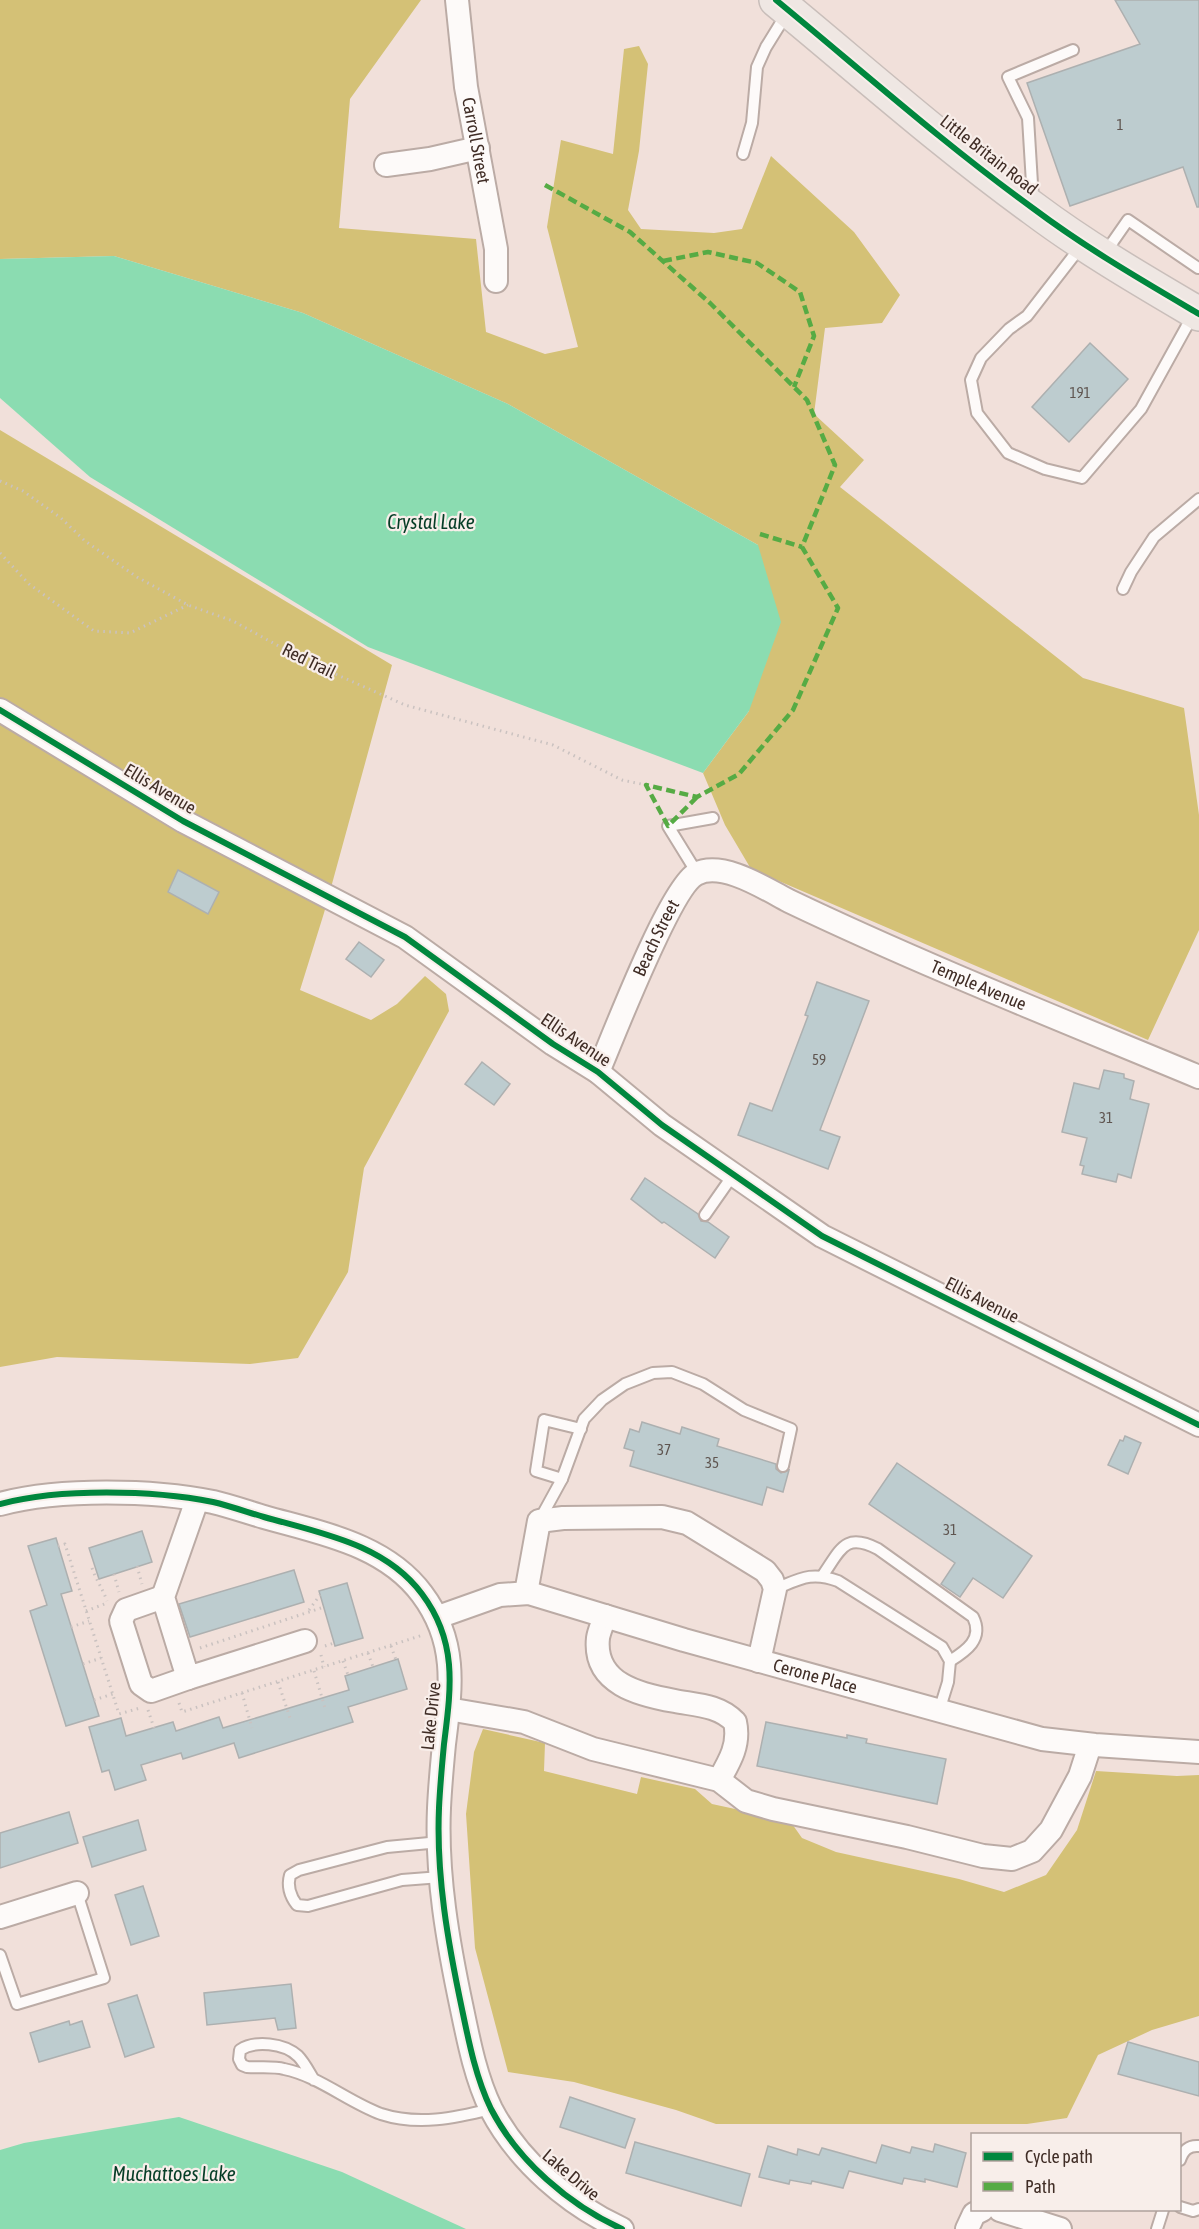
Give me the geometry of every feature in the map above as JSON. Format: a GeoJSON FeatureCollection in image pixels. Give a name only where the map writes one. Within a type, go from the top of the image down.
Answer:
{"type":"FeatureCollection","features":[{"type":"Feature","properties":{"kind":"main road","name":"Little Britain Road"},"geometry":{"type":"LineString","coordinates":[[782,5],[1034,210],[1197,313]]}},
{"type":"Feature","properties":{"kind":"street","name":"Carroll Street"},"geometry":{"type":"LineString","coordinates":[[457,0],[466,87],[496,249],[496,281]]}},
{"type":"Feature","properties":{"kind":"street"},"geometry":{"type":"LineString","coordinates":[[386,165],[430,159],[478,148]]}},
{"type":"Feature","properties":{"kind":"street","name":"Ellis Avenue"},"geometry":{"type":"LineString","coordinates":[[0,710],[183,821],[405,937],[553,1044],[598,1072],[662,1125],[822,1236],[1199,1425]]}},
{"type":"Feature","properties":{"kind":"street","name":"Temple Avenue"},"geometry":{"type":"LineString","coordinates":[[697,873],[715,870],[734,874],[990,990],[1199,1077]]}},
{"type":"Feature","properties":{"kind":"street","name":"Beach Street"},"geometry":{"type":"LineString","coordinates":[[598,1072],[649,951],[683,885],[697,873]]}},
{"type":"Feature","properties":{"kind":"street","name":"Lake Drive"},"geometry":{"type":"LineString","coordinates":[[0,1504],[19,1499],[84,1492],[159,1495],[214,1503],[334,1537],[368,1550],[390,1563],[421,1591],[434,1625],[448,1647],[451,1682],[442,1764],[441,1877],[451,1955],[473,2061],[491,2109],[509,2137],[543,2176],[580,2206],[622,2229]]}},
{"type":"Feature","properties":{"kind":"street"},"geometry":{"type":"LineString","coordinates":[[197,1500],[153,1594],[126,1610],[122,1621],[141,1684],[151,1691],[188,1678],[312,1645]]}},
{"type":"Feature","properties":{"kind":"street"},"geometry":{"type":"LineString","coordinates":[[526,1593],[539,1521],[563,1518],[662,1517],[687,1523],[765,1571],[772,1580],[775,1589],[759,1661]]}},
{"type":"Feature","properties":{"kind":"street","name":"Cerone Place"},"geometry":{"type":"LineString","coordinates":[[434,1625],[500,1595],[526,1593],[759,1661],[1042,1739],[1090,1745],[1199,1752]]}},
{"type":"Feature","properties":{"kind":"street"},"geometry":{"type":"LineString","coordinates":[[153,1594],[181,1655],[188,1678]]}},
{"type":"Feature","properties":{"kind":"street"},"geometry":{"type":"LineString","coordinates":[[605,1616],[598,1639],[600,1661],[608,1675],[619,1685],[673,1701],[706,1706],[720,1711],[735,1722],[737,1738],[734,1752],[719,1780]]}},
{"type":"Feature","properties":{"kind":"street"},"geometry":{"type":"LineString","coordinates":[[448,1709],[524,1722],[593,1749],[719,1780],[746,1801],[755,1804],[983,1856],[1012,1859],[1032,1851],[1051,1830],[1080,1776],[1090,1745]]}},
{"type":"Feature","properties":{"kind":"street"},"geometry":{"type":"LineString","coordinates":[[0,1917],[77,1893]]}},
{"type":"Feature","properties":{"kind":"street"},"geometry":{"type":"LineString","coordinates":[[967,2229],[974,2214],[980,2211]]}},
{"type":"Feature","properties":{"kind":"street"},"geometry":{"type":"LineString","coordinates":[[1003,2211],[1060,2229]]}},
{"type":"Feature","properties":{"kind":"lane"},"geometry":{"type":"LineString","coordinates":[[743,154],[752,123],[757,67],[782,5]]}},
{"type":"Feature","properties":{"kind":"lane"},"geometry":{"type":"LineString","coordinates":[[1034,210],[1028,118],[1008,77],[1072,50]]}},
{"type":"Feature","properties":{"kind":"lane"},"geometry":{"type":"LineString","coordinates":[[1197,313],[1141,409],[1082,478],[1045,469],[1008,453],[977,413],[971,380],[981,358],[1009,329],[1027,316],[1093,249],[1128,220],[1198,268]]}},
{"type":"Feature","properties":{"kind":"lane"},"geometry":{"type":"LineString","coordinates":[[1123,589],[1154,537],[1199,499]]}},
{"type":"Feature","properties":{"kind":"lane"},"geometry":{"type":"LineString","coordinates":[[697,873],[668,826],[713,818]]}},
{"type":"Feature","properties":{"kind":"lane"},"geometry":{"type":"LineString","coordinates":[[705,1215],[733,1175]]}},
{"type":"Feature","properties":{"kind":"lane"},"geometry":{"type":"LineString","coordinates":[[539,1521],[562,1479],[584,1419],[602,1400],[625,1384],[653,1373],[672,1372],[703,1384],[744,1410],[791,1429],[783,1466]]}},
{"type":"Feature","properties":{"kind":"lane"},"geometry":{"type":"LineString","coordinates":[[562,1479],[536,1471],[544,1420],[581,1429]]}},
{"type":"Feature","properties":{"kind":"lane"},"geometry":{"type":"LineString","coordinates":[[823,1575],[848,1544],[863,1541],[878,1549],[974,1617],[977,1634],[970,1648],[950,1661]]}},
{"type":"Feature","properties":{"kind":"lane"},"geometry":{"type":"LineString","coordinates":[[775,1589],[807,1576],[823,1575],[838,1581],[942,1647],[950,1661],[948,1682],[939,1711]]}},
{"type":"Feature","properties":{"kind":"lane"},"geometry":{"type":"LineString","coordinates":[[440,1842],[387,1847],[299,1870],[291,1875],[288,1884],[292,1899],[297,1905],[308,1906],[402,1880],[441,1877]]}},
{"type":"Feature","properties":{"kind":"lane"},"geometry":{"type":"LineString","coordinates":[[0,1955],[17,2004],[104,1978],[77,1893]]}},
{"type":"Feature","properties":{"kind":"lane"},"geometry":{"type":"LineString","coordinates":[[314,2080],[298,2055],[283,2048],[260,2043],[240,2050],[239,2059],[242,2065],[284,2068],[314,2080],[381,2114],[410,2120],[449,2118],[491,2109]]}},
{"type":"Feature","properties":{"kind":"lane"},"geometry":{"type":"LineString","coordinates":[[1181,2154],[1191,2146],[1199,2146]]}},
{"type":"Feature","properties":{"kind":"lane"},"geometry":{"type":"LineString","coordinates":[[1181,2208],[1193,2211],[1199,2209]]}},
{"type":"Feature","properties":{"kind":"lane"},"geometry":{"type":"LineString","coordinates":[[1157,2229],[1163,2211]]}},
{"type":"Feature","properties":{"kind":"path"},"geometry":{"type":"LineString","coordinates":[[0,554],[29,584],[94,632],[130,633],[188,605]]}},
{"type":"Feature","properties":{"kind":"path"},"geometry":{"type":"LineString","coordinates":[[58,1546],[65,1544],[119,1714],[147,1706],[154,1728]]}},
{"type":"Feature","properties":{"kind":"path"},"geometry":{"type":"LineString","coordinates":[[137,1566],[153,1594]]}},
{"type":"Feature","properties":{"kind":"path"},"geometry":{"type":"LineString","coordinates":[[92,1568],[97,1581],[102,1585],[108,1603]]}},
{"type":"Feature","properties":{"kind":"path"},"geometry":{"type":"LineString","coordinates":[[114,1574],[121,1599]]}},
{"type":"Feature","properties":{"kind":"path"},"geometry":{"type":"LineString","coordinates":[[308,1612],[320,1595]]}},
{"type":"Feature","properties":{"kind":"path"},"geometry":{"type":"LineString","coordinates":[[86,1611],[114,1601]]}},
{"type":"Feature","properties":{"kind":"path"},"geometry":{"type":"LineString","coordinates":[[181,1655],[324,1607]]}},
{"type":"Feature","properties":{"kind":"path"},"geometry":{"type":"LineString","coordinates":[[71,1627],[90,1621]]}},
{"type":"Feature","properties":{"kind":"path"},"geometry":{"type":"LineString","coordinates":[[176,1699],[182,1712],[391,1646],[434,1625]]}},
{"type":"Feature","properties":{"kind":"path"},"geometry":{"type":"LineString","coordinates":[[312,1645],[334,1643]]}},
{"type":"Feature","properties":{"kind":"path"},"geometry":{"type":"LineString","coordinates":[[391,1646],[396,1660]]}},
{"type":"Feature","properties":{"kind":"path"},"geometry":{"type":"LineString","coordinates":[[368,1653],[373,1667]]}},
{"type":"Feature","properties":{"kind":"path"},"geometry":{"type":"LineString","coordinates":[[83,1664],[101,1658]]}},
{"type":"Feature","properties":{"kind":"path"},"geometry":{"type":"LineString","coordinates":[[343,1661],[348,1675]]}},
{"type":"Feature","properties":{"kind":"path"},"geometry":{"type":"LineString","coordinates":[[314,1671],[325,1708]]}},
{"type":"Feature","properties":{"kind":"path"},"geometry":{"type":"LineString","coordinates":[[278,1682],[290,1718]]}},
{"type":"Feature","properties":{"kind":"path"},"geometry":{"type":"LineString","coordinates":[[94,1700],[113,1694]]}},
{"type":"Feature","properties":{"kind":"path"},"geometry":{"type":"LineString","coordinates":[[242,1694],[252,1728]]}},
{"type":"Feature","properties":{"kind":"shaded area"},"geometry":{"type":"Polygon","coordinates":[[[0,0],[421,0],[350,99],[339,228],[476,239],[486,332],[545,354],[578,347],[547,227],[561,140],[613,154],[624,49],[639,46],[648,64],[639,151],[628,210],[641,229],[714,233],[742,229],[771,156],[854,232],[900,295],[882,323],[825,328],[814,414],[864,460],[840,487],[1083,678],[1184,708],[1199,815],[1199,930],[1148,1040],[751,869],[725,825],[703,773],[749,711],[758,545],[508,404],[303,313],[114,256],[0,259],[0,0]]]}},
{"type":"Feature","properties":{"kind":"shaded area"},"geometry":{"type":"Polygon","coordinates":[[[0,430],[392,665],[324,913],[300,990],[371,1020],[397,1004],[425,976],[446,994],[449,1011],[364,1168],[348,1272],[298,1358],[250,1364],[57,1357],[0,1367],[0,430]]]}},
{"type":"Feature","properties":{"kind":"shaded area"},"geometry":{"type":"Polygon","coordinates":[[[483,1729],[545,1743],[544,1771],[637,1794],[641,1777],[695,1789],[712,1804],[790,1821],[802,1838],[836,1852],[959,1879],[1004,1892],[1046,1875],[1077,1830],[1096,1771],[1177,1776],[1199,1775],[1199,2016],[1152,2030],[1098,2055],[1067,2118],[1027,2124],[716,2124],[676,2110],[574,2082],[508,2072],[475,1948],[466,1814],[474,1752],[483,1729]]]}},
{"type":"Feature","properties":{"kind":"water","name":"Crystal Lake"},"geometry":{"type":"Polygon","coordinates":[[[114,256],[303,313],[508,404],[758,545],[781,622],[749,711],[703,773],[368,647],[90,477],[0,398],[0,259],[114,256]]]}},
{"type":"Feature","properties":{"kind":"water","name":"Muchattoes Lake"},"geometry":{"type":"Polygon","coordinates":[[[179,2117],[342,2172],[466,2229],[0,2229],[0,2150],[24,2143],[179,2117]]]}},
{"type":"Feature","properties":{"kind":"building"},"geometry":{"type":"Polygon","coordinates":[[[1115,0],[1199,0],[1199,207],[1197,207],[1183,167],[1070,206],[1027,83],[1140,44],[1115,0]]]}},
{"type":"Feature","properties":{"kind":"building"},"geometry":{"type":"Polygon","coordinates":[[[1090,343],[1128,379],[1069,442],[1032,407],[1090,343]]]}},
{"type":"Feature","properties":{"kind":"building"},"geometry":{"type":"Polygon","coordinates":[[[178,870],[219,892],[208,914],[168,892],[178,870]]]}},
{"type":"Feature","properties":{"kind":"building"},"geometry":{"type":"Polygon","coordinates":[[[359,942],[384,960],[371,977],[346,959],[359,942]]]}},
{"type":"Feature","properties":{"kind":"building"},"geometry":{"type":"Polygon","coordinates":[[[817,982],[869,1001],[820,1130],[840,1137],[828,1169],[738,1135],[750,1103],[772,1111],[808,1016],[805,1015],[817,982]]]}},
{"type":"Feature","properties":{"kind":"building"},"geometry":{"type":"Polygon","coordinates":[[[482,1062],[510,1084],[494,1105],[465,1084],[482,1062]]]}},
{"type":"Feature","properties":{"kind":"building"},"geometry":{"type":"Polygon","coordinates":[[[1104,1070],[1124,1074],[1124,1078],[1134,1081],[1130,1099],[1149,1104],[1131,1178],[1118,1174],[1116,1182],[1082,1174],[1084,1166],[1080,1165],[1087,1138],[1062,1132],[1074,1083],[1099,1089],[1104,1070]]]}},
{"type":"Feature","properties":{"kind":"building"},"geometry":{"type":"Polygon","coordinates":[[[645,1178],[698,1214],[701,1221],[708,1222],[729,1237],[715,1258],[664,1222],[662,1223],[631,1199],[645,1178]]]}},
{"type":"Feature","properties":{"kind":"building"},"geometry":{"type":"Polygon","coordinates":[[[642,1422],[680,1434],[682,1427],[719,1439],[717,1446],[776,1464],[776,1469],[781,1473],[789,1470],[783,1492],[767,1487],[762,1505],[630,1466],[634,1451],[624,1448],[630,1429],[639,1432],[642,1422]]]}},
{"type":"Feature","properties":{"kind":"building"},"geometry":{"type":"Polygon","coordinates":[[[1125,1436],[1141,1443],[1128,1474],[1108,1465],[1120,1440],[1123,1441],[1125,1436]]]}},
{"type":"Feature","properties":{"kind":"building"},"geometry":{"type":"Polygon","coordinates":[[[897,1463],[1032,1556],[1003,1598],[973,1578],[960,1597],[941,1584],[955,1563],[869,1504],[897,1463]]]}},
{"type":"Feature","properties":{"kind":"building"},"geometry":{"type":"Polygon","coordinates":[[[142,1531],[152,1562],[99,1579],[89,1548],[142,1531]]]}},
{"type":"Feature","properties":{"kind":"building"},"geometry":{"type":"Polygon","coordinates":[[[56,1538],[72,1591],[61,1594],[99,1716],[66,1726],[30,1611],[47,1605],[28,1546],[56,1538]]]}},
{"type":"Feature","properties":{"kind":"building"},"geometry":{"type":"Polygon","coordinates":[[[294,1570],[304,1602],[190,1637],[179,1604],[294,1570]]]}},
{"type":"Feature","properties":{"kind":"building"},"geometry":{"type":"Polygon","coordinates":[[[347,1583],[363,1638],[335,1646],[319,1591],[347,1583]]]}},
{"type":"Feature","properties":{"kind":"building"},"geometry":{"type":"Polygon","coordinates":[[[398,1659],[407,1689],[348,1707],[353,1722],[239,1758],[234,1743],[183,1759],[181,1753],[141,1765],[146,1780],[115,1790],[109,1770],[102,1772],[89,1727],[121,1718],[126,1736],[173,1722],[176,1731],[219,1717],[223,1728],[349,1690],[345,1676],[398,1659]]]}},
{"type":"Feature","properties":{"kind":"building"},"geometry":{"type":"Polygon","coordinates":[[[766,1722],[847,1738],[847,1735],[867,1739],[866,1743],[946,1759],[937,1804],[757,1766],[766,1722]]]}},
{"type":"Feature","properties":{"kind":"building"},"geometry":{"type":"Polygon","coordinates":[[[69,1812],[78,1843],[0,1868],[0,1833],[69,1812]]]}},
{"type":"Feature","properties":{"kind":"building"},"geometry":{"type":"Polygon","coordinates":[[[138,1820],[146,1850],[92,1867],[83,1837],[138,1820]]]}},
{"type":"Feature","properties":{"kind":"building"},"geometry":{"type":"Polygon","coordinates":[[[143,1886],[159,1936],[131,1945],[115,1895],[143,1886]]]}},
{"type":"Feature","properties":{"kind":"building"},"geometry":{"type":"Polygon","coordinates":[[[291,1984],[296,2028],[278,2030],[275,2018],[207,2025],[204,1993],[291,1984]]]}},
{"type":"Feature","properties":{"kind":"building"},"geometry":{"type":"Polygon","coordinates":[[[137,1995],[154,2047],[125,2057],[108,2004],[137,1995]]]}},
{"type":"Feature","properties":{"kind":"building"},"geometry":{"type":"Polygon","coordinates":[[[69,2021],[70,2025],[82,2021],[90,2047],[39,2062],[30,2033],[69,2021]]]}},
{"type":"Feature","properties":{"kind":"building"},"geometry":{"type":"Polygon","coordinates":[[[1128,2042],[1199,2062],[1199,2096],[1118,2074],[1128,2042]]]}},
{"type":"Feature","properties":{"kind":"building"},"geometry":{"type":"Polygon","coordinates":[[[570,2097],[635,2119],[625,2148],[560,2127],[570,2097]]]}},
{"type":"Feature","properties":{"kind":"building"},"geometry":{"type":"Polygon","coordinates":[[[635,2142],[750,2174],[741,2206],[626,2173],[635,2142]]]}},
{"type":"Feature","properties":{"kind":"building"},"geometry":{"type":"Polygon","coordinates":[[[935,2144],[966,2153],[957,2187],[925,2179],[925,2182],[904,2178],[902,2184],[849,2171],[843,2188],[812,2181],[811,2184],[790,2180],[789,2184],[759,2177],[768,2146],[797,2155],[798,2149],[819,2155],[822,2148],[876,2163],[882,2145],[910,2153],[912,2147],[933,2152],[935,2144]]]}},
{"type":"Feature","properties":{"kind":"marked path"},"geometry":{"type":"LineString","coordinates":[[545,185],[630,232],[710,303],[807,400],[835,465],[802,547],[838,608],[793,710],[739,774],[697,797],[646,785],[668,826],[697,797]]}},
{"type":"Feature","properties":{"kind":"marked path"},"geometry":{"type":"LineString","coordinates":[[663,261],[708,252],[757,263],[800,292],[814,336],[794,387]]}},
{"type":"Feature","properties":{"kind":"marked path"},"geometry":{"type":"LineString","coordinates":[[760,534],[802,547]]}},
{"type":"Feature","properties":{"kind":"cycle path"},"geometry":{"type":"LineString","coordinates":[[776,0],[935,133],[1001,184],[1094,251],[1199,314]]}},
{"type":"Feature","properties":{"kind":"cycle path"},"geometry":{"type":"LineString","coordinates":[[0,710],[183,821],[405,937],[553,1044],[598,1072],[662,1125],[822,1236],[1199,1425]]}},
{"type":"Feature","properties":{"kind":"cycle path"},"geometry":{"type":"LineString","coordinates":[[0,1504],[50,1495],[106,1492],[163,1495],[213,1502],[329,1535],[371,1552],[390,1563],[422,1594],[434,1612],[447,1648],[450,1685],[439,1808],[439,1858],[452,1959],[477,2073],[491,2109],[502,2128],[530,2163],[564,2194],[622,2229]]}}]}
